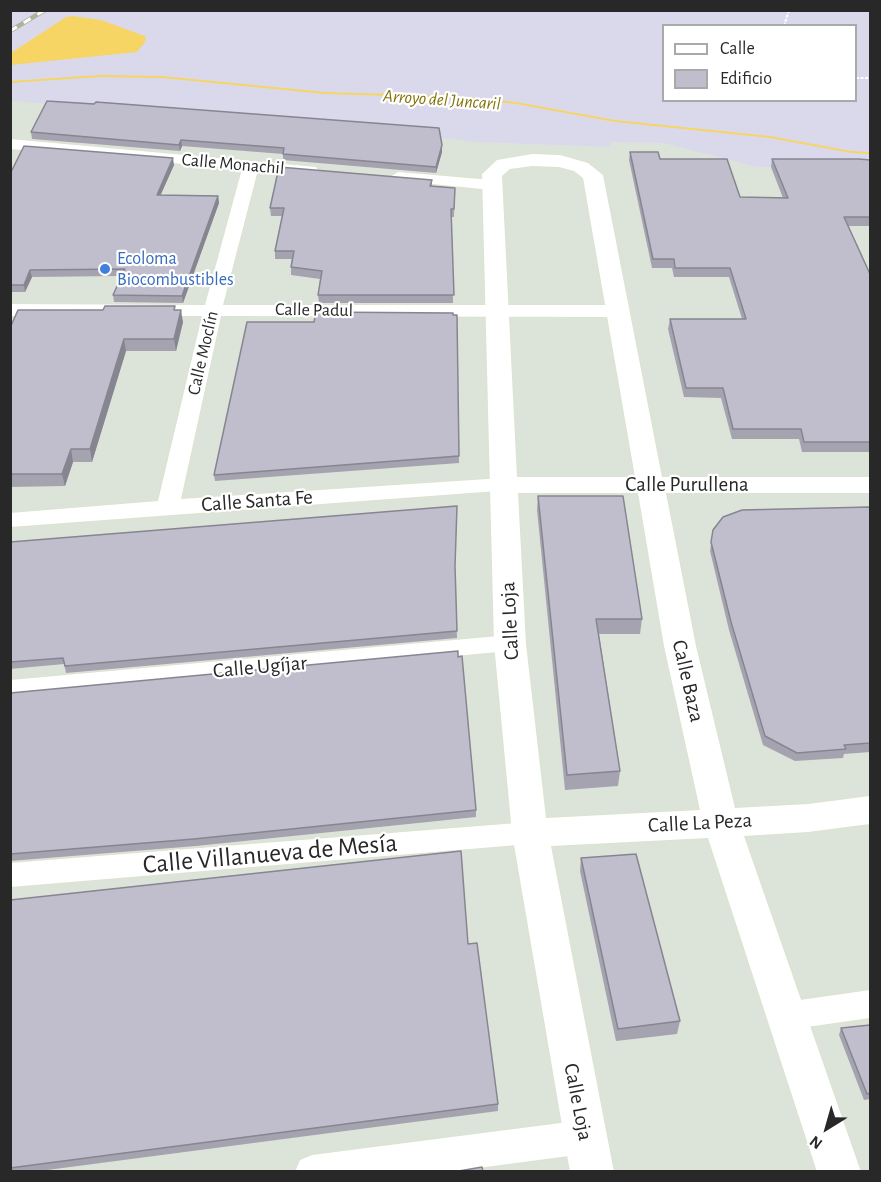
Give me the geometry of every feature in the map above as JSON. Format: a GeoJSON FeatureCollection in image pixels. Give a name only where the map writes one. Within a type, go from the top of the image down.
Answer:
{"type":"FeatureCollection","features":[{"type":"Feature","properties":{"kind":"street","name":"Calle Monachil"},"geometry":{"type":"LineString","coordinates":[[10,144],[331,172]]}},
{"type":"Feature","properties":{"kind":"street","name":"Calle Baza"},"geometry":{"type":"LineString","coordinates":[[492,185],[492,174],[504,164],[532,160],[560,161],[581,167],[593,175],[680,646],[721,822],[839,1172]]}},
{"type":"Feature","properties":{"kind":"street","name":"Calle Moclín"},"geometry":{"type":"LineString","coordinates":[[168,507],[213,309],[251,165]]}},
{"type":"Feature","properties":{"kind":"street"},"geometry":{"type":"LineString","coordinates":[[377,176],[492,185]]}},
{"type":"Feature","properties":{"kind":"street","name":"Calle Loja"},"geometry":{"type":"LineString","coordinates":[[492,185],[510,644],[530,833],[592,1172]]}},
{"type":"Feature","properties":{"kind":"street","name":"Calle Padul"},"geometry":{"type":"LineString","coordinates":[[10,310],[617,311]]}},
{"type":"Feature","properties":{"kind":"street","name":"Calle Santa Fe"},"geometry":{"type":"LineString","coordinates":[[10,520],[503,485]]}},
{"type":"Feature","properties":{"kind":"street","name":"Calle Purullena"},"geometry":{"type":"LineString","coordinates":[[503,485],[870,485]]}},
{"type":"Feature","properties":{"kind":"street","name":"Calle Ugíjar"},"geometry":{"type":"LineString","coordinates":[[10,689],[510,644]]}},
{"type":"Feature","properties":{"kind":"street","name":"Calle La Peza"},"geometry":{"type":"LineString","coordinates":[[530,833],[808,818],[870,810]]}},
{"type":"Feature","properties":{"kind":"street","name":"Calle Villanueva de Mesía"},"geometry":{"type":"LineString","coordinates":[[10,875],[530,833]]}},
{"type":"Feature","properties":{"kind":"street"},"geometry":{"type":"LineString","coordinates":[[786,1016],[870,1004]]}},
{"type":"Feature","properties":{"kind":"street"},"geometry":{"type":"LineString","coordinates":[[312,1172],[584,1137]]}},
{"type":"Feature","properties":{"kind":"shaded area"},"geometry":{"type":"Polygon","coordinates":[[[66,17],[101,20],[146,37],[145,42],[137,52],[11,65],[11,53],[66,17]]]}},
{"type":"Feature","properties":{"kind":"shaded area"},"geometry":{"type":"Polygon","coordinates":[[[10,101],[375,129],[475,142],[611,147],[611,142],[663,143],[757,167],[870,169],[870,1171],[11,1171],[10,101]]]}},
{"type":"Feature","properties":{"kind":"building"},"geometry":{"type":"Polygon","coordinates":[[[47,101],[94,104],[96,102],[439,128],[442,145],[436,167],[283,154],[284,148],[181,140],[179,145],[31,132],[47,101]]]}},
{"type":"Feature","properties":{"kind":"building"},"geometry":{"type":"Polygon","coordinates":[[[24,146],[173,158],[157,195],[218,196],[182,296],[113,295],[125,269],[30,270],[24,285],[10,285],[10,174],[24,146]]]}},
{"type":"Feature","properties":{"kind":"building"},"geometry":{"type":"Polygon","coordinates":[[[630,152],[658,152],[660,159],[727,159],[740,197],[788,198],[772,159],[870,160],[870,217],[844,217],[870,274],[870,442],[804,442],[801,429],[733,429],[723,388],[686,388],[670,319],[746,319],[730,268],[675,268],[674,259],[653,259],[630,152]]]}},
{"type":"Feature","properties":{"kind":"building"},"geometry":{"type":"Polygon","coordinates":[[[279,167],[432,180],[430,186],[455,188],[454,209],[451,209],[454,295],[318,295],[322,271],[291,267],[294,251],[275,251],[284,208],[270,208],[279,167]]]}},
{"type":"Feature","properties":{"kind":"building"},"geometry":{"type":"Polygon","coordinates":[[[105,306],[175,306],[174,310],[181,310],[174,339],[124,339],[90,449],[71,449],[62,474],[10,474],[10,328],[18,310],[103,310],[105,306]]]}},
{"type":"Feature","properties":{"kind":"building"},"geometry":{"type":"Polygon","coordinates":[[[316,312],[453,313],[457,315],[459,456],[214,475],[247,322],[314,322],[316,312]]]}},
{"type":"Feature","properties":{"kind":"building"},"geometry":{"type":"Polygon","coordinates":[[[538,496],[623,496],[642,619],[596,619],[620,771],[567,775],[538,496]]]}},
{"type":"Feature","properties":{"kind":"building"},"geometry":{"type":"Polygon","coordinates":[[[457,506],[455,566],[457,631],[65,666],[63,658],[10,662],[10,542],[457,506]]]}},
{"type":"Feature","properties":{"kind":"building"},"geometry":{"type":"Polygon","coordinates":[[[870,507],[870,743],[844,745],[846,749],[797,753],[765,736],[731,622],[711,542],[713,530],[723,517],[742,510],[870,507]]]}},
{"type":"Feature","properties":{"kind":"building"},"geometry":{"type":"Polygon","coordinates":[[[458,651],[458,657],[462,656],[476,810],[194,839],[10,854],[10,693],[458,651]]]}},
{"type":"Feature","properties":{"kind":"building"},"geometry":{"type":"Polygon","coordinates":[[[461,851],[468,944],[477,943],[498,1104],[10,1168],[10,900],[461,851]]]}},
{"type":"Feature","properties":{"kind":"building"},"geometry":{"type":"Polygon","coordinates":[[[636,854],[680,1021],[618,1029],[581,858],[636,854]]]}},
{"type":"Feature","properties":{"kind":"building"},"geometry":{"type":"Polygon","coordinates":[[[870,1025],[870,1093],[867,1094],[841,1028],[870,1025]]]}},
{"type":"Feature","properties":{"kind":"building"},"geometry":{"type":"Polygon","coordinates":[[[482,1167],[483,1172],[453,1172],[482,1167]]]}},
{"type":"Feature","properties":{"kind":"waterway","name":"Arroyo del Juncaril"},"geometry":{"type":"LineString","coordinates":[[10,82],[99,76],[162,77],[325,93],[457,97],[516,103],[615,121],[770,137],[851,152],[870,153]]}},
{"type":"Feature","properties":{"kind":"railway"},"geometry":{"type":"LineString","coordinates":[[10,31],[45,10]]}},
{"type":"Feature","properties":{"kind":"place","name":"Ecoloma Biocombustibles"},"geometry":{"type":"Point","coordinates":[105,269]}}]}
